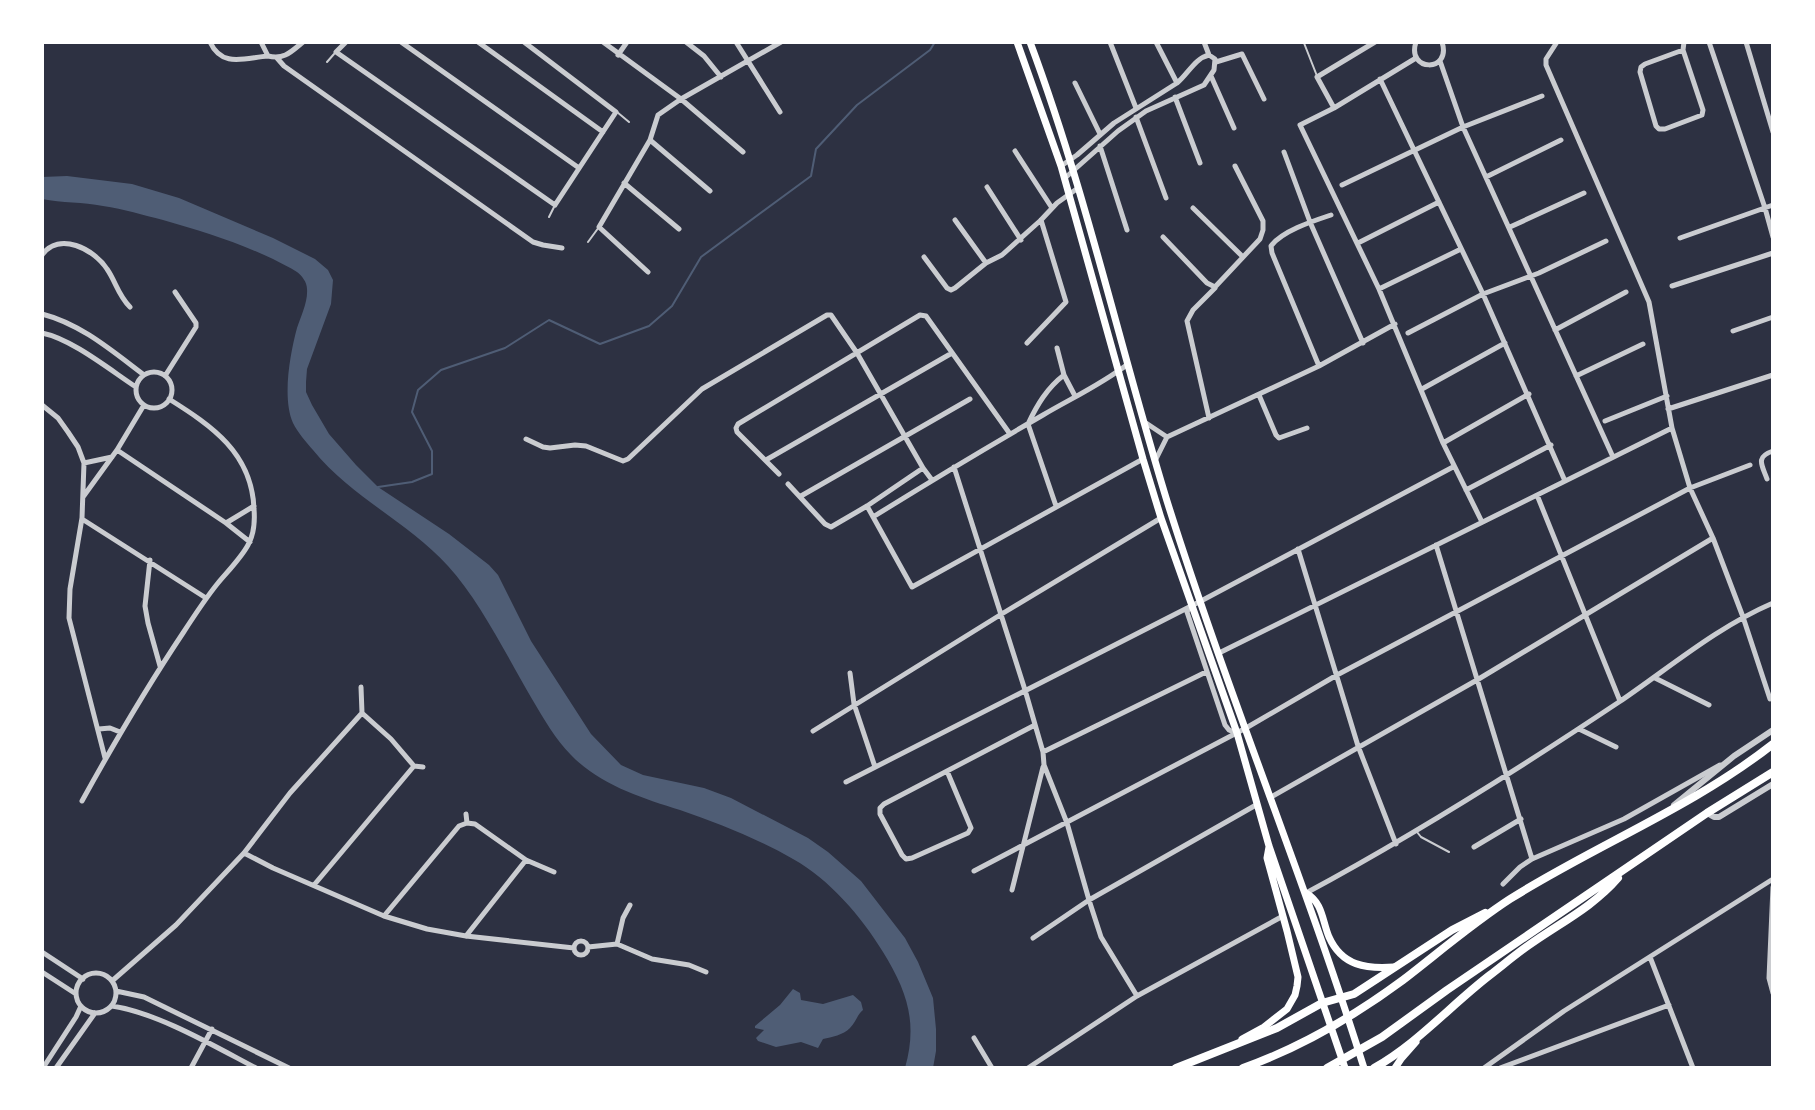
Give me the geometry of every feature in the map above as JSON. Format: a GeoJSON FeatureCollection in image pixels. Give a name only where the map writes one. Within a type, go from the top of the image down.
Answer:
{"type":"FeatureCollection","features":[{"type":"Feature","properties":{"kind":"highway"},"geometry":{"type":"LineString","coordinates":[[1176,1068],[1343,1000],[1452,930],[1721,780],[1773,744]]}},
{"type":"Feature","properties":{"kind":"highway"},"geometry":{"type":"LineString","coordinates":[[1327,1068],[1382,1037],[1707,813],[1773,772]]}},
{"type":"Feature","properties":{"kind":"highway"},"geometry":{"type":"LineString","coordinates":[[1374,1068],[1430,1027],[1528,946],[1588,907],[1626,868]]}},
{"type":"Feature","properties":{"kind":"highway"},"geometry":{"type":"LineString","coordinates":[[1243,1068],[1324,1033],[1399,983],[1506,902]]}},
{"type":"Feature","properties":{"kind":"main road"},"geometry":{"type":"LineString","coordinates":[[1017,42],[1065,164],[1078,188],[1167,500],[1306,893],[1364,1068]]}},
{"type":"Feature","properties":{"kind":"main road"},"geometry":{"type":"LineString","coordinates":[[1030,42],[1051,99],[1069,194],[1161,518],[1237,733],[1269,846],[1345,1068]]}},
{"type":"Feature","properties":{"kind":"main road"},"geometry":{"type":"LineString","coordinates":[[1204,1058],[1264,1027],[1292,1003],[1298,977],[1267,858],[1269,846]]}},
{"type":"Feature","properties":{"kind":"main road"},"geometry":{"type":"LineString","coordinates":[[1306,893],[1320,907],[1329,937],[1342,955],[1364,968],[1394,967]]}},
{"type":"Feature","properties":{"kind":"main road"},"geometry":{"type":"LineString","coordinates":[[1395,1068],[1430,1027]]}},
{"type":"Feature","properties":{"kind":"street"},"geometry":{"type":"LineString","coordinates":[[210,42],[215,52],[228,59],[286,56],[303,42]]}},
{"type":"Feature","properties":{"kind":"street"},"geometry":{"type":"LineString","coordinates":[[261,42],[268,56]]}},
{"type":"Feature","properties":{"kind":"street"},"geometry":{"type":"LineString","coordinates":[[346,42],[336,52],[555,205],[616,112],[524,42]]}},
{"type":"Feature","properties":{"kind":"street"},"geometry":{"type":"LineString","coordinates":[[401,42],[579,168]]}},
{"type":"Feature","properties":{"kind":"street"},"geometry":{"type":"LineString","coordinates":[[478,42],[603,132]]}},
{"type":"Feature","properties":{"kind":"street"},"geometry":{"type":"LineString","coordinates":[[603,42],[681,99],[743,152]]}},
{"type":"Feature","properties":{"kind":"street"},"geometry":{"type":"LineString","coordinates":[[618,55],[627,42]]}},
{"type":"Feature","properties":{"kind":"street"},"geometry":{"type":"LineString","coordinates":[[686,42],[704,56],[721,77]]}},
{"type":"Feature","properties":{"kind":"street"},"geometry":{"type":"LineString","coordinates":[[736,42],[780,112]]}},
{"type":"Feature","properties":{"kind":"street"},"geometry":{"type":"LineString","coordinates":[[648,272],[599,227],[650,140],[658,115],[781,42]]}},
{"type":"Feature","properties":{"kind":"street"},"geometry":{"type":"LineString","coordinates":[[1110,42],[1136,108]]}},
{"type":"Feature","properties":{"kind":"street"},"geometry":{"type":"LineString","coordinates":[[1156,42],[1177,83]]}},
{"type":"Feature","properties":{"kind":"street"},"geometry":{"type":"LineString","coordinates":[[1204,42],[1209,55],[1216,62]]}},
{"type":"Feature","properties":{"kind":"street"},"geometry":{"type":"LineString","coordinates":[[1334,108],[1317,77],[1375,42]]}},
{"type":"Feature","properties":{"kind":"street"},"geometry":{"type":"LineString","coordinates":[[1416,42],[1416,58],[1425,65],[1440,61],[1444,53],[1442,42]]}},
{"type":"Feature","properties":{"kind":"street"},"geometry":{"type":"LineString","coordinates":[[1557,42],[1546,59],[1546,65],[1649,302],[1672,428],[1690,488],[1743,617],[1770,699]]}},
{"type":"Feature","properties":{"kind":"street"},"geometry":{"type":"LineString","coordinates":[[1683,50],[1641,67],[1659,129],[1702,115],[1683,50],[1684,42]]}},
{"type":"Feature","properties":{"kind":"street"},"geometry":{"type":"LineString","coordinates":[[1709,42],[1773,237]]}},
{"type":"Feature","properties":{"kind":"street"},"geometry":{"type":"LineString","coordinates":[[1746,42],[1773,132]]}},
{"type":"Feature","properties":{"kind":"street"},"geometry":{"type":"LineString","coordinates":[[1065,178],[1136,117],[1160,103],[1199,88],[1211,76],[1216,62],[1239,53],[1243,55],[1264,99]]}},
{"type":"Feature","properties":{"kind":"street"},"geometry":{"type":"LineString","coordinates":[[1065,164],[1100,134],[1177,83],[1201,57],[1209,55]]}},
{"type":"Feature","properties":{"kind":"street"},"geometry":{"type":"LineString","coordinates":[[277,58],[284,66],[533,242],[562,248]]}},
{"type":"Feature","properties":{"kind":"street"},"geometry":{"type":"LineString","coordinates":[[1416,58],[1300,125],[1358,243],[1395,324],[1453,467],[1482,522]]}},
{"type":"Feature","properties":{"kind":"street"},"geometry":{"type":"LineString","coordinates":[[1440,61],[1463,127],[1613,457]]}},
{"type":"Feature","properties":{"kind":"street"},"geometry":{"type":"LineString","coordinates":[[1211,76],[1234,128]]}},
{"type":"Feature","properties":{"kind":"street"},"geometry":{"type":"LineString","coordinates":[[1380,79],[1483,294],[1565,481]]}},
{"type":"Feature","properties":{"kind":"street"},"geometry":{"type":"LineString","coordinates":[[1075,83],[1100,134]]}},
{"type":"Feature","properties":{"kind":"street"},"geometry":{"type":"LineString","coordinates":[[1342,185],[1463,127],[1542,96]]}},
{"type":"Feature","properties":{"kind":"street"},"geometry":{"type":"LineString","coordinates":[[1175,97],[1200,163]]}},
{"type":"Feature","properties":{"kind":"street"},"geometry":{"type":"LineString","coordinates":[[1136,117],[1166,198]]}},
{"type":"Feature","properties":{"kind":"street"},"geometry":{"type":"LineString","coordinates":[[650,140],[710,191]]}},
{"type":"Feature","properties":{"kind":"street"},"geometry":{"type":"LineString","coordinates":[[1486,177],[1561,140]]}},
{"type":"Feature","properties":{"kind":"street"},"geometry":{"type":"LineString","coordinates":[[1100,146],[1127,230]]}},
{"type":"Feature","properties":{"kind":"street"},"geometry":{"type":"LineString","coordinates":[[1015,151],[1052,208]]}},
{"type":"Feature","properties":{"kind":"street"},"geometry":{"type":"LineString","coordinates":[[1284,152],[1310,222],[1363,343]]}},
{"type":"Feature","properties":{"kind":"street"},"geometry":{"type":"LineString","coordinates":[[1209,418],[1187,321],[1193,310],[1260,239],[1263,230],[1263,221],[1235,166]]}},
{"type":"Feature","properties":{"kind":"street"},"geometry":{"type":"LineString","coordinates":[[624,183],[679,229]]}},
{"type":"Feature","properties":{"kind":"street"},"geometry":{"type":"LineString","coordinates":[[987,187],[1021,240]]}},
{"type":"Feature","properties":{"kind":"street"},"geometry":{"type":"LineString","coordinates":[[924,257],[951,290],[1021,240],[1052,208],[1078,188]]}},
{"type":"Feature","properties":{"kind":"street"},"geometry":{"type":"LineString","coordinates":[[1510,227],[1584,193]]}},
{"type":"Feature","properties":{"kind":"street"},"geometry":{"type":"LineString","coordinates":[[1358,243],[1439,202]]}},
{"type":"Feature","properties":{"kind":"street"},"geometry":{"type":"LineString","coordinates":[[1680,238],[1773,205]]}},
{"type":"Feature","properties":{"kind":"street"},"geometry":{"type":"LineString","coordinates":[[1193,208],[1242,256]]}},
{"type":"Feature","properties":{"kind":"street"},"geometry":{"type":"LineString","coordinates":[[1319,366],[1271,246],[1276,239],[1331,215]]}},
{"type":"Feature","properties":{"kind":"street"},"geometry":{"type":"LineString","coordinates":[[955,220],[986,263]]}},
{"type":"Feature","properties":{"kind":"street"},"geometry":{"type":"LineString","coordinates":[[1027,343],[1066,302],[1041,220]]}},
{"type":"Feature","properties":{"kind":"street"},"geometry":{"type":"LineString","coordinates":[[1163,237],[1207,283],[1215,287]]}},
{"type":"Feature","properties":{"kind":"street"},"geometry":{"type":"LineString","coordinates":[[1408,333],[1483,294],[1531,276],[1606,241]]}},
{"type":"Feature","properties":{"kind":"street"},"geometry":{"type":"LineString","coordinates":[[42,255],[45,250],[60,243],[85,249],[107,270],[130,307]]}},
{"type":"Feature","properties":{"kind":"street"},"geometry":{"type":"LineString","coordinates":[[1379,289],[1461,249]]}},
{"type":"Feature","properties":{"kind":"street"},"geometry":{"type":"LineString","coordinates":[[1672,286],[1773,253]]}},
{"type":"Feature","properties":{"kind":"street"},"geometry":{"type":"LineString","coordinates":[[165,376],[196,327],[175,292]]}},
{"type":"Feature","properties":{"kind":"street"},"geometry":{"type":"LineString","coordinates":[[1555,330],[1626,292]]}},
{"type":"Feature","properties":{"kind":"street"},"geometry":{"type":"LineString","coordinates":[[42,303],[43,314],[94,337],[144,375]]}},
{"type":"Feature","properties":{"kind":"street"},"geometry":{"type":"LineString","coordinates":[[526,439],[550,448],[586,446],[619,461],[628,459],[702,389],[831,315],[932,480]]}},
{"type":"Feature","properties":{"kind":"street"},"geometry":{"type":"LineString","coordinates":[[779,474],[740,436],[736,428],[738,424],[920,315],[926,316],[1010,434]]}},
{"type":"Feature","properties":{"kind":"street"},"geometry":{"type":"LineString","coordinates":[[1733,331],[1773,317]]}},
{"type":"Feature","properties":{"kind":"street"},"geometry":{"type":"LineString","coordinates":[[1156,459],[1167,437],[1319,366],[1395,324]]}},
{"type":"Feature","properties":{"kind":"street"},"geometry":{"type":"LineString","coordinates":[[42,333],[54,335],[68,343],[136,387]]}},
{"type":"Feature","properties":{"kind":"street"},"geometry":{"type":"LineString","coordinates":[[1422,389],[1505,343]]}},
{"type":"Feature","properties":{"kind":"street"},"geometry":{"type":"LineString","coordinates":[[1576,376],[1643,344]]}},
{"type":"Feature","properties":{"kind":"street"},"geometry":{"type":"LineString","coordinates":[[1057,348],[1064,375],[1075,396]]}},
{"type":"Feature","properties":{"kind":"street"},"geometry":{"type":"LineString","coordinates":[[766,460],[952,353]]}},
{"type":"Feature","properties":{"kind":"street"},"geometry":{"type":"LineString","coordinates":[[873,517],[1128,364]]}},
{"type":"Feature","properties":{"kind":"street"},"geometry":{"type":"LineString","coordinates":[[155,373],[165,376],[171,387],[169,399],[161,406],[144,405],[138,398],[136,387],[144,375],[155,373]]}},
{"type":"Feature","properties":{"kind":"street"},"geometry":{"type":"LineString","coordinates":[[1056,506],[1028,424],[1047,390],[1064,375]]}},
{"type":"Feature","properties":{"kind":"street"},"geometry":{"type":"LineString","coordinates":[[1668,409],[1773,375]]}},
{"type":"Feature","properties":{"kind":"street"},"geometry":{"type":"LineString","coordinates":[[1443,443],[1529,394]]}},
{"type":"Feature","properties":{"kind":"street"},"geometry":{"type":"LineString","coordinates":[[1259,395],[1279,438],[1307,428]]}},
{"type":"Feature","properties":{"kind":"street"},"geometry":{"type":"LineString","coordinates":[[1605,421],[1667,396]]}},
{"type":"Feature","properties":{"kind":"street"},"geometry":{"type":"LineString","coordinates":[[82,801],[160,667],[206,598],[250,542],[253,530],[253,491],[239,456],[217,433],[169,399]]}},
{"type":"Feature","properties":{"kind":"street"},"geometry":{"type":"LineString","coordinates":[[801,496],[970,399]]}},
{"type":"Feature","properties":{"kind":"street"},"geometry":{"type":"LineString","coordinates":[[42,405],[58,418],[78,447],[84,463],[82,518],[70,589],[69,618],[105,759]]}},
{"type":"Feature","properties":{"kind":"street"},"geometry":{"type":"LineString","coordinates":[[83,497],[144,405]]}},
{"type":"Feature","properties":{"kind":"street"},"geometry":{"type":"LineString","coordinates":[[1145,423],[1167,437]]}},
{"type":"Feature","properties":{"kind":"street"},"geometry":{"type":"LineString","coordinates":[[1219,653],[1672,428]]}},
{"type":"Feature","properties":{"kind":"street"},"geometry":{"type":"LineString","coordinates":[[1466,490],[1551,445]]}},
{"type":"Feature","properties":{"kind":"street"},"geometry":{"type":"LineString","coordinates":[[117,450],[250,542]]}},
{"type":"Feature","properties":{"kind":"street"},"geometry":{"type":"LineString","coordinates":[[1767,479],[1761,457],[1773,451]]}},
{"type":"Feature","properties":{"kind":"street"},"geometry":{"type":"LineString","coordinates":[[84,463],[112,457]]}},
{"type":"Feature","properties":{"kind":"street"},"geometry":{"type":"LineString","coordinates":[[867,506],[912,587],[1143,459]]}},
{"type":"Feature","properties":{"kind":"street"},"geometry":{"type":"LineString","coordinates":[[974,871],[1690,488],[1750,465]]}},
{"type":"Feature","properties":{"kind":"street"},"geometry":{"type":"LineString","coordinates":[[954,467],[1025,690],[1044,765],[1067,823],[1101,937],[1137,996]]}},
{"type":"Feature","properties":{"kind":"street"},"geometry":{"type":"LineString","coordinates":[[846,782],[1201,601],[1453,467]]}},
{"type":"Feature","properties":{"kind":"street"},"geometry":{"type":"LineString","coordinates":[[788,484],[831,527],[923,468]]}},
{"type":"Feature","properties":{"kind":"street"},"geometry":{"type":"LineString","coordinates":[[1537,495],[1620,701]]}},
{"type":"Feature","properties":{"kind":"street"},"geometry":{"type":"LineString","coordinates":[[226,523],[254,506]]}},
{"type":"Feature","properties":{"kind":"street"},"geometry":{"type":"LineString","coordinates":[[82,518],[206,598]]}},
{"type":"Feature","properties":{"kind":"street"},"geometry":{"type":"LineString","coordinates":[[813,731],[1161,518]]}},
{"type":"Feature","properties":{"kind":"street"},"geometry":{"type":"LineString","coordinates":[[1271,797],[1477,680],[1713,538]]}},
{"type":"Feature","properties":{"kind":"street"},"geometry":{"type":"LineString","coordinates":[[1436,545],[1532,859]]}},
{"type":"Feature","properties":{"kind":"street"},"geometry":{"type":"LineString","coordinates":[[1298,549],[1358,746],[1396,844]]}},
{"type":"Feature","properties":{"kind":"street"},"geometry":{"type":"LineString","coordinates":[[150,560],[145,606],[160,667]]}},
{"type":"Feature","properties":{"kind":"street"},"geometry":{"type":"LineString","coordinates":[[1306,893],[1396,844],[1506,776],[1743,617],[1773,603]]}},
{"type":"Feature","properties":{"kind":"street"},"geometry":{"type":"LineString","coordinates":[[1192,604],[1187,612],[1206,672],[1225,725],[1237,733]]}},
{"type":"Feature","properties":{"kind":"street"},"geometry":{"type":"LineString","coordinates":[[1043,752],[1206,672]]}},
{"type":"Feature","properties":{"kind":"street"},"geometry":{"type":"LineString","coordinates":[[850,673],[854,704],[875,767]]}},
{"type":"Feature","properties":{"kind":"street"},"geometry":{"type":"LineString","coordinates":[[1654,678],[1709,705]]}},
{"type":"Feature","properties":{"kind":"street"},"geometry":{"type":"LineString","coordinates":[[112,981],[176,925],[244,853],[290,793],[362,713],[361,687]]}},
{"type":"Feature","properties":{"kind":"street"},"geometry":{"type":"LineString","coordinates":[[362,713],[391,739],[414,766],[423,767]]}},
{"type":"Feature","properties":{"kind":"street"},"geometry":{"type":"LineString","coordinates":[[947,771],[971,828],[968,833],[906,859],[880,814],[880,808],[884,804],[947,771],[1035,725]]}},
{"type":"Feature","properties":{"kind":"street"},"geometry":{"type":"LineString","coordinates":[[99,729],[110,728],[120,732]]}},
{"type":"Feature","properties":{"kind":"street"},"geometry":{"type":"LineString","coordinates":[[1578,729],[1616,747]]}},
{"type":"Feature","properties":{"kind":"street"},"geometry":{"type":"LineString","coordinates":[[1503,884],[1532,859],[1624,819],[1773,730]]}},
{"type":"Feature","properties":{"kind":"street"},"geometry":{"type":"LineString","coordinates":[[1665,812],[1734,756]]}},
{"type":"Feature","properties":{"kind":"street"},"geometry":{"type":"LineString","coordinates":[[1012,890],[1044,765]]}},
{"type":"Feature","properties":{"kind":"street"},"geometry":{"type":"LineString","coordinates":[[314,885],[414,766]]}},
{"type":"Feature","properties":{"kind":"street"},"geometry":{"type":"LineString","coordinates":[[1707,813],[1719,817],[1773,784]]}},
{"type":"Feature","properties":{"kind":"street"},"geometry":{"type":"LineString","coordinates":[[1033,938],[1089,900],[1256,805]]}},
{"type":"Feature","properties":{"kind":"street"},"geometry":{"type":"LineString","coordinates":[[466,814],[467,823]]}},
{"type":"Feature","properties":{"kind":"street"},"geometry":{"type":"LineString","coordinates":[[1474,847],[1521,819]]}},
{"type":"Feature","properties":{"kind":"street"},"geometry":{"type":"LineString","coordinates":[[384,916],[459,826],[467,823],[475,824],[526,860],[554,872]]}},
{"type":"Feature","properties":{"kind":"street"},"geometry":{"type":"LineString","coordinates":[[244,853],[384,916],[427,929],[574,948],[577,954],[583,955],[588,947],[617,944],[652,959],[689,965],[706,972]]}},
{"type":"Feature","properties":{"kind":"street"},"geometry":{"type":"LineString","coordinates":[[466,936],[526,860]]}},
{"type":"Feature","properties":{"kind":"street"},"geometry":{"type":"LineString","coordinates":[[1484,1068],[1564,1011],[1773,879]]}},
{"type":"Feature","properties":{"kind":"street"},"geometry":{"type":"LineString","coordinates":[[1773,887],[1769,978],[1773,993]]}},
{"type":"Feature","properties":{"kind":"street"},"geometry":{"type":"LineString","coordinates":[[617,944],[623,918],[630,905]]}},
{"type":"Feature","properties":{"kind":"street"},"geometry":{"type":"LineString","coordinates":[[1028,1068],[1137,996],[1283,916]]}},
{"type":"Feature","properties":{"kind":"street"},"geometry":{"type":"LineString","coordinates":[[42,952],[83,979]]}},
{"type":"Feature","properties":{"kind":"street"},"geometry":{"type":"LineString","coordinates":[[1650,957],[1693,1068]]}},
{"type":"Feature","properties":{"kind":"street"},"geometry":{"type":"LineString","coordinates":[[42,972],[76,994]]}},
{"type":"Feature","properties":{"kind":"street"},"geometry":{"type":"LineString","coordinates":[[103,974],[112,981],[116,991],[112,1006],[104,1012],[95,1013],[81,1006],[77,988],[87,975],[103,974]]}},
{"type":"Feature","properties":{"kind":"street"},"geometry":{"type":"LineString","coordinates":[[116,991],[144,997],[289,1068]]}},
{"type":"Feature","properties":{"kind":"street"},"geometry":{"type":"LineString","coordinates":[[1500,1068],[1669,1005]]}},
{"type":"Feature","properties":{"kind":"street"},"geometry":{"type":"LineString","coordinates":[[43,1068],[81,1006]]}},
{"type":"Feature","properties":{"kind":"street"},"geometry":{"type":"LineString","coordinates":[[112,1006],[138,1011],[256,1068]]}},
{"type":"Feature","properties":{"kind":"street"},"geometry":{"type":"LineString","coordinates":[[56,1068],[95,1013]]}},
{"type":"Feature","properties":{"kind":"street"},"geometry":{"type":"LineString","coordinates":[[191,1068],[212,1029]]}},
{"type":"Feature","properties":{"kind":"street"},"geometry":{"type":"LineString","coordinates":[[974,1038],[992,1068]]}},
{"type":"Feature","properties":{"kind":"lane"},"geometry":{"type":"LineString","coordinates":[[1304,43],[1317,77]]}},
{"type":"Feature","properties":{"kind":"lane"},"geometry":{"type":"LineString","coordinates":[[327,62],[336,52]]}},
{"type":"Feature","properties":{"kind":"lane"},"geometry":{"type":"LineString","coordinates":[[616,112],[629,122]]}},
{"type":"Feature","properties":{"kind":"lane"},"geometry":{"type":"LineString","coordinates":[[549,217],[555,205]]}},
{"type":"Feature","properties":{"kind":"lane"},"geometry":{"type":"LineString","coordinates":[[588,242],[599,227]]}},
{"type":"Feature","properties":{"kind":"lane"},"geometry":{"type":"LineString","coordinates":[[1416,831],[1449,852]]}},
{"type":"Feature","properties":{"kind":"water"},"geometry":{"type":"Polygon","coordinates":[[[67,176],[132,184],[179,198],[273,238],[315,259],[328,270],[333,280],[331,304],[307,369],[306,392],[329,434],[378,487],[449,534],[498,575],[531,641],[591,734],[621,765],[643,775],[704,788],[731,798],[808,838],[861,881],[905,938],[933,998],[936,1051],[933,1068],[905,1068],[910,1021],[904,994],[874,939],[855,912],[832,888],[807,868],[766,845],[709,820],[622,789],[582,765],[550,728],[460,580],[432,550],[344,482],[302,437],[293,423],[288,401],[292,350],[307,294],[301,275],[246,247],[177,224],[111,207],[42,199],[42,177],[67,176]]]}},
{"type":"Feature","properties":{"kind":"water"},"geometry":{"type":"Polygon","coordinates":[[[793,989],[800,993],[801,1000],[823,1004],[853,995],[861,1002],[863,1010],[852,1026],[823,1039],[818,1048],[801,1042],[776,1047],[758,1041],[756,1038],[764,1030],[755,1026],[793,989]]]}},
{"type":"Feature","properties":{"kind":"waterway"},"geometry":{"type":"LineString","coordinates":[[378,487],[412,482],[432,474],[432,451],[412,412],[418,390],[441,370],[505,348],[549,320],[600,344],[649,326],[672,306],[701,257],[811,176],[816,149],[857,105],[930,50],[935,42]]}}]}
